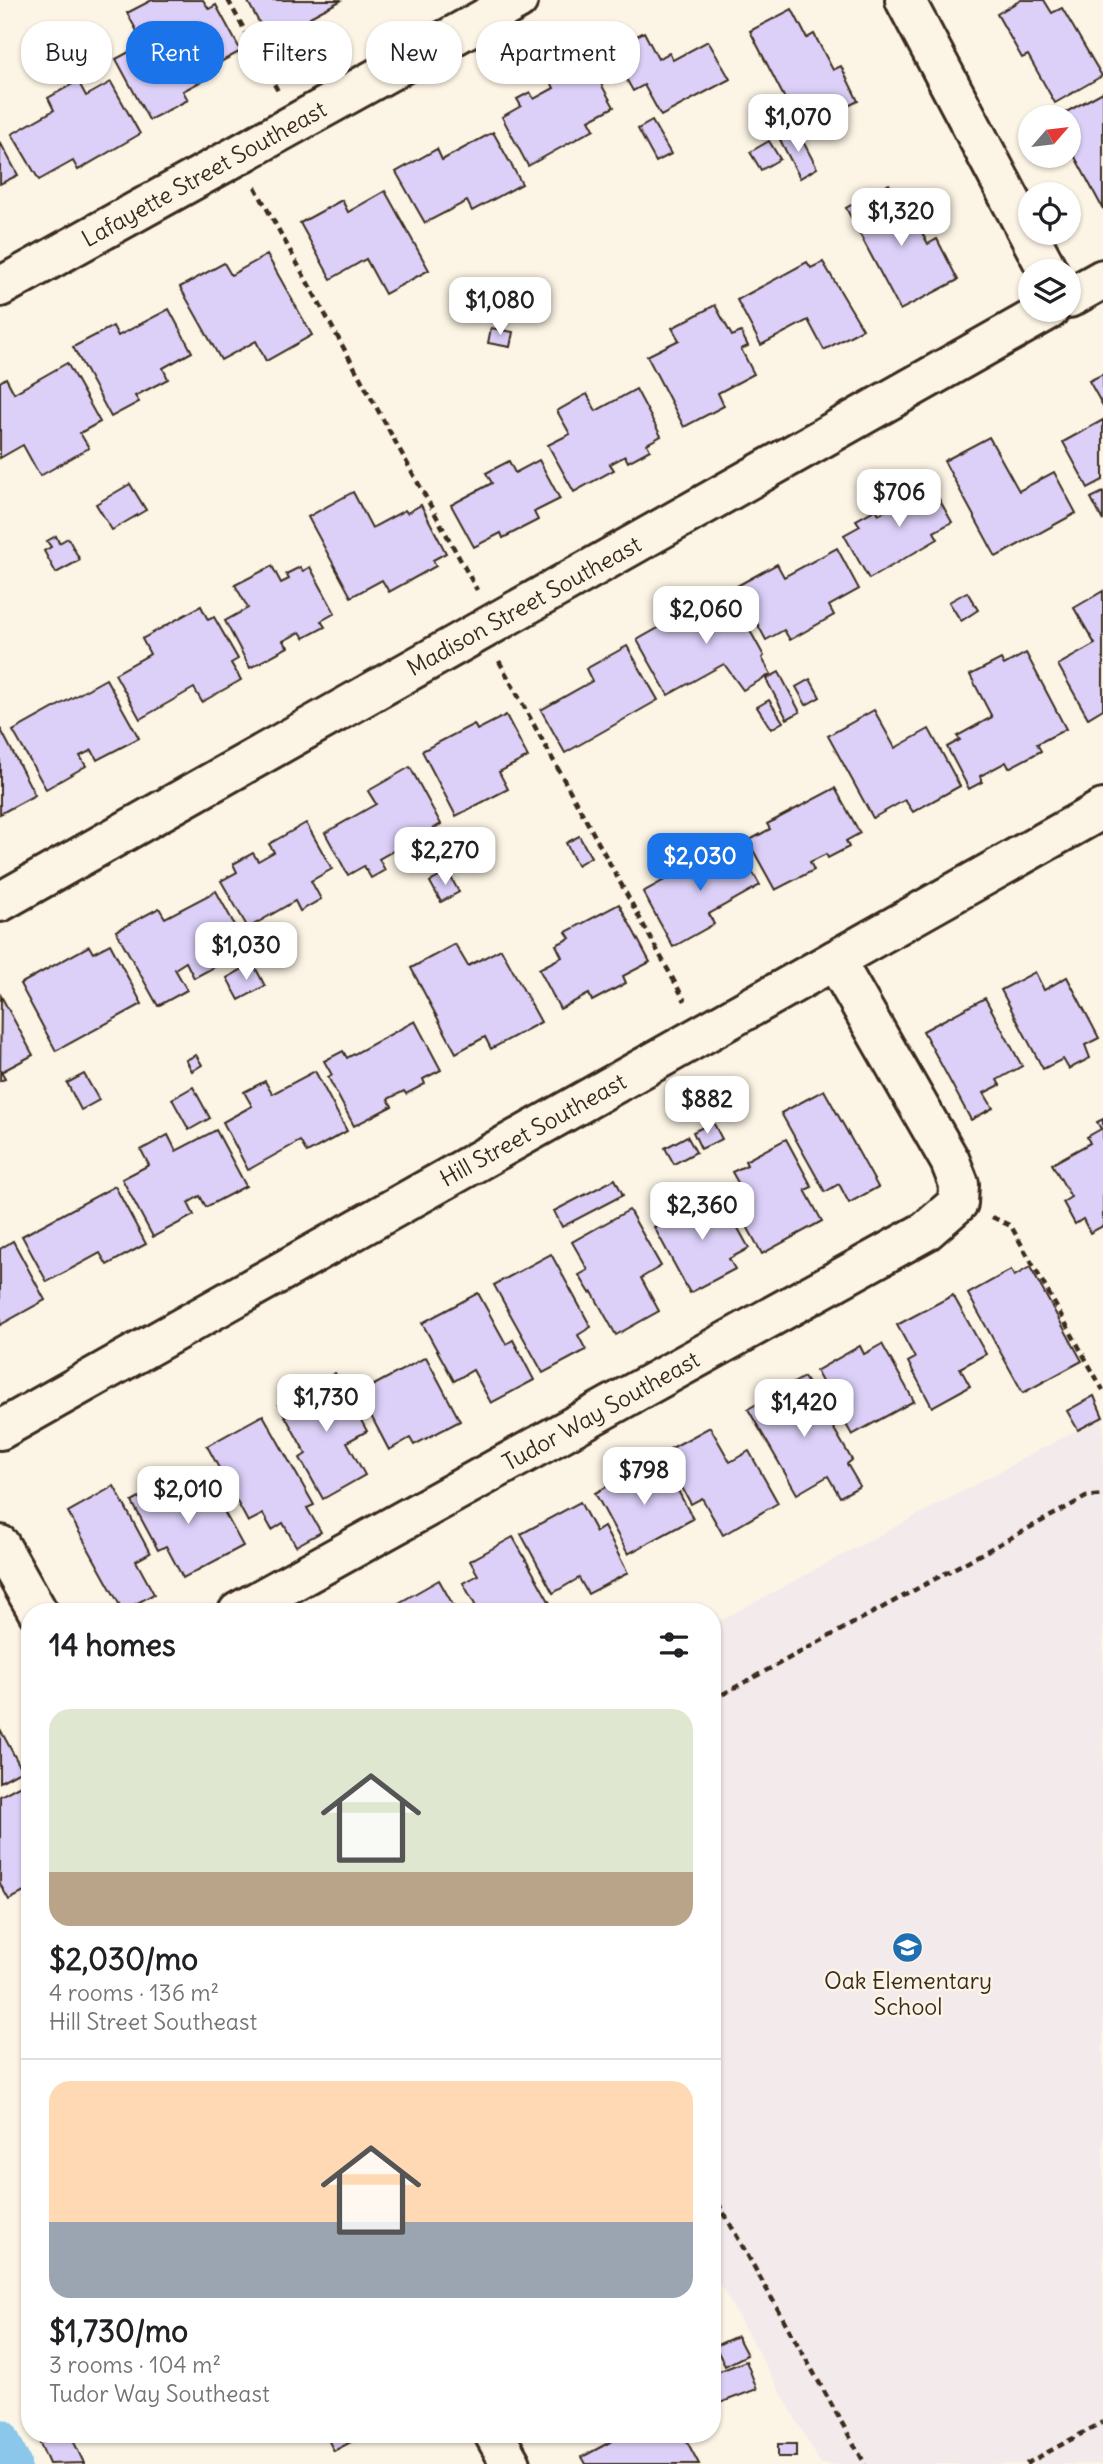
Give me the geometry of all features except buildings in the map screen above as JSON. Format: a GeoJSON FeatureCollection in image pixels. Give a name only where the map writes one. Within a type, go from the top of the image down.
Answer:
{"type":"FeatureCollection","features":[{"type":"Feature","properties":{"kind":"street","name":"Lafayette Street Southeast"},"geometry":{"type":"LineString","coordinates":[[0,287],[518,0]]}},
{"type":"Feature","properties":{"kind":"street"},"geometry":{"type":"LineString","coordinates":[[905,0],[1042,259]]}},
{"type":"Feature","properties":{"kind":"street"},"geometry":{"type":"LineString","coordinates":[[1081,291],[1103,279]]}},
{"type":"Feature","properties":{"kind":"street","name":"Madison Street Southeast"},"geometry":{"type":"LineString","coordinates":[[0,902],[1028,322]]}},
{"type":"Feature","properties":{"kind":"street","name":"Hill Street Southeast"},"geometry":{"type":"LineString","coordinates":[[0,1430],[1103,809]]}},
{"type":"Feature","properties":{"kind":"street"},"geometry":{"type":"LineString","coordinates":[[835,960],[950,1161],[959,1184],[958,1203]]}},
{"type":"Feature","properties":{"kind":"street","name":"Tudor Way Southeast"},"geometry":{"type":"LineString","coordinates":[[255,1603],[926,1231],[958,1203]]}},
{"type":"Feature","properties":{"kind":"street"},"geometry":{"type":"LineString","coordinates":[[0,1545],[33,1603]]}},
{"type":"Feature","properties":{"kind":"street"},"geometry":{"type":"LineString","coordinates":[[499,2443],[511,2464]]}},
{"type":"Feature","properties":{"kind":"path"},"geometry":{"type":"LineString","coordinates":[[228,0],[296,124]]}},
{"type":"Feature","properties":{"kind":"path"},"geometry":{"type":"LineString","coordinates":[[238,156],[703,1034]]}},
{"type":"Feature","properties":{"kind":"path"},"geometry":{"type":"LineString","coordinates":[[958,1203],[1011,1226],[1103,1390]]}},
{"type":"Feature","properties":{"kind":"path"},"geometry":{"type":"LineString","coordinates":[[721,1695],[1086,1497],[1103,1495]]}},
{"type":"Feature","properties":{"kind":"path"},"geometry":{"type":"LineString","coordinates":[[721,2208],[865,2464]]}},
{"type":"Feature","properties":{"kind":"path"},"geometry":{"type":"LineString","coordinates":[[1026,2464],[1103,2422]]}},
{"type":"Feature","properties":{"kind":"shaded area","name":"Oak Elementary School"},"geometry":{"type":"Polygon","coordinates":[[[1103,1416],[1103,2464],[821,2464],[721,2286],[721,1620],[1103,1416]]]}},
{"type":"Feature","properties":{"kind":"waterway"},"geometry":{"type":"LineString","coordinates":[[0,2438],[12,2464]]}},
{"type":"Feature","properties":{"kind":"place","name":"Oak Elementary School"},"geometry":{"type":"Point","coordinates":[908,1947]}}]}
